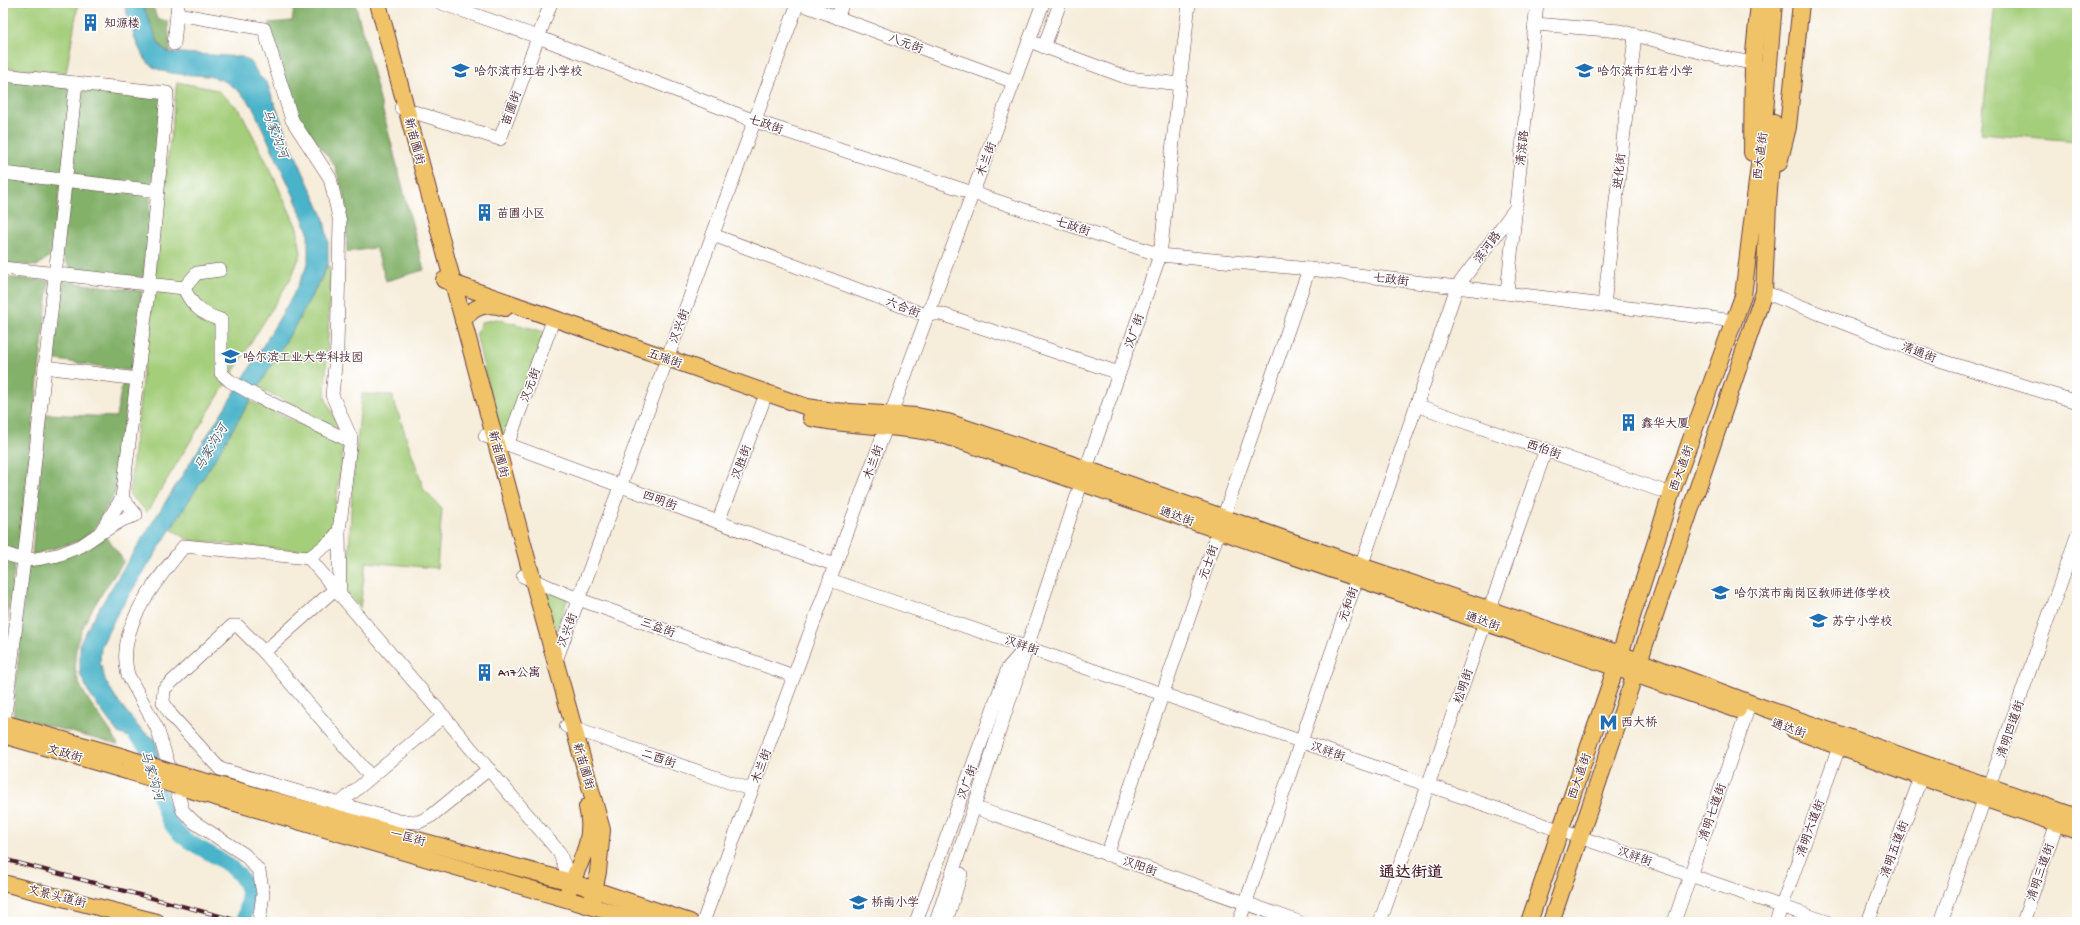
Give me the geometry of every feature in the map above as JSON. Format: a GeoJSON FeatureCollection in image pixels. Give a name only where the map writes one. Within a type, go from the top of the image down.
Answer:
{"type":"FeatureCollection","features":[{"type":"Feature","properties":{"kind":"main road","name":"新苗圃街"},"geometry":{"type":"LineString","coordinates":[[374,3],[404,109]]}},
{"type":"Feature","properties":{"kind":"main road","name":"新苗圃街"},"geometry":{"type":"LineString","coordinates":[[378,3],[448,281],[496,439]]}},
{"type":"Feature","properties":{"kind":"main road"},"geometry":{"type":"LineString","coordinates":[[1759,3],[1753,62],[1751,123],[1761,203]]}},
{"type":"Feature","properties":{"kind":"main road","name":"西大直街"},"geometry":{"type":"LineString","coordinates":[[1769,125],[1774,3]]}},
{"type":"Feature","properties":{"kind":"main road","name":"西大直街"},"geometry":{"type":"LineString","coordinates":[[1529,922],[1618,661],[1671,494],[1743,296],[1761,203],[1769,125],[1785,3]]}},
{"type":"Feature","properties":{"kind":"main road"},"geometry":{"type":"LineString","coordinates":[[1761,203],[1788,127],[1801,3]]}},
{"type":"Feature","properties":{"kind":"main road","name":"西大直街"},"geometry":{"type":"LineString","coordinates":[[1550,922],[1638,668],[1764,292],[1761,203]]}},
{"type":"Feature","properties":{"kind":"main road","name":"新苗圃街"},"geometry":{"type":"LineString","coordinates":[[448,281],[463,321],[496,439],[528,578],[554,666],[570,728],[590,822],[587,847],[571,882],[566,898]]}},
{"type":"Feature","properties":{"kind":"main road","name":"五瑞街"},"geometry":{"type":"LineString","coordinates":[[448,281],[665,363],[763,402],[816,419],[889,421]]}},
{"type":"Feature","properties":{"kind":"main road","name":"五瑞街"},"geometry":{"type":"LineString","coordinates":[[463,321],[473,309],[486,304],[499,306],[551,326],[808,407],[833,410],[889,421]]}},
{"type":"Feature","properties":{"kind":"main road","name":"通达街"},"geometry":{"type":"LineString","coordinates":[[889,421],[917,416],[948,422],[1084,476],[1618,661],[1988,792],[2057,823],[2077,830]]}},
{"type":"Feature","properties":{"kind":"main road","name":"文政街"},"geometry":{"type":"LineString","coordinates":[[3,727],[125,764]]}},
{"type":"Feature","properties":{"kind":"main road","name":"新苗圃街"},"geometry":{"type":"LineString","coordinates":[[570,728],[602,830],[602,850],[591,906]]}},
{"type":"Feature","properties":{"kind":"main road","name":"通达街"},"geometry":{"type":"LineString","coordinates":[[1841,740],[1920,777],[1988,792],[2077,817]]}},
{"type":"Feature","properties":{"kind":"main road","name":"一匡街"},"geometry":{"type":"LineString","coordinates":[[125,764],[645,922]]}},
{"type":"Feature","properties":{"kind":"main road","name":"一匡街"},"geometry":{"type":"LineString","coordinates":[[175,780],[571,882],[690,922]]}},
{"type":"Feature","properties":{"kind":"main road","name":"文景头道街"},"geometry":{"type":"LineString","coordinates":[[3,883],[157,922]]}},
{"type":"Feature","properties":{"kind":"street","name":"七政街"},"geometry":{"type":"LineString","coordinates":[[441,3],[538,37],[755,121],[1160,255],[1309,269],[1735,321]]}},
{"type":"Feature","properties":{"kind":"street","name":"苗圃街"},"geometry":{"type":"LineString","coordinates":[[404,109],[500,138],[551,3]]}},
{"type":"Feature","properties":{"kind":"street","name":"八元街"},"geometry":{"type":"LineString","coordinates":[[798,3],[1014,82]]}},
{"type":"Feature","properties":{"kind":"street","name":"汉兴街"},"geometry":{"type":"LineString","coordinates":[[554,666],[798,3]]}},
{"type":"Feature","properties":{"kind":"street"},"geometry":{"type":"LineString","coordinates":[[838,18],[842,3]]}},
{"type":"Feature","properties":{"kind":"street","name":"木兰街"},"geometry":{"type":"LineString","coordinates":[[703,922],[1043,3]]}},
{"type":"Feature","properties":{"kind":"street"},"geometry":{"type":"LineString","coordinates":[[1044,47],[1060,3]]}},
{"type":"Feature","properties":{"kind":"street","name":"汉广街"},"geometry":{"type":"LineString","coordinates":[[936,922],[973,815],[1026,647],[1160,255],[1189,3]]}},
{"type":"Feature","properties":{"kind":"street","name":"清滨路"},"geometry":{"type":"LineString","coordinates":[[1507,293],[1537,3]]}},
{"type":"Feature","properties":{"kind":"street"},"geometry":{"type":"LineString","coordinates":[[174,44],[178,9],[264,29],[292,120],[330,178],[340,222],[337,347],[332,395],[351,438],[339,532],[337,592],[264,652]]}},
{"type":"Feature","properties":{"kind":"street"},"geometry":{"type":"LineString","coordinates":[[1535,24],[1620,31],[1719,57],[1753,62]]}},
{"type":"Feature","properties":{"kind":"street","name":"进化街"},"geometry":{"type":"LineString","coordinates":[[1604,305],[1635,36]]}},
{"type":"Feature","properties":{"kind":"street"},"geometry":{"type":"LineString","coordinates":[[1029,41],[1128,78],[1180,84]]}},
{"type":"Feature","properties":{"kind":"street"},"geometry":{"type":"LineString","coordinates":[[3,75],[167,93],[149,285],[122,498],[100,533]]}},
{"type":"Feature","properties":{"kind":"street"},"geometry":{"type":"LineString","coordinates":[[3,727],[24,560],[76,83]]}},
{"type":"Feature","properties":{"kind":"street"},"geometry":{"type":"LineString","coordinates":[[3,173],[157,191]]}},
{"type":"Feature","properties":{"kind":"street","name":"滨河路"},"geometry":{"type":"LineString","coordinates":[[1457,287],[1516,208]]}},
{"type":"Feature","properties":{"kind":"street","name":"六合街"},"geometry":{"type":"LineString","coordinates":[[713,235],[928,316],[933,314],[941,314],[1119,373]]}},
{"type":"Feature","properties":{"kind":"street"},"geometry":{"type":"LineString","coordinates":[[3,268],[184,288]]}},
{"type":"Feature","properties":{"kind":"street","name":"元士街"},"geometry":{"type":"LineString","coordinates":[[1107,855],[1309,269]]}},
{"type":"Feature","properties":{"kind":"street"},"geometry":{"type":"LineString","coordinates":[[184,288],[197,273],[220,270]]}},
{"type":"Feature","properties":{"kind":"street","name":"元和街"},"geometry":{"type":"LineString","coordinates":[[1239,922],[1457,287]]}},
{"type":"Feature","properties":{"kind":"street"},"geometry":{"type":"LineString","coordinates":[[184,288],[194,306],[201,312],[221,320],[221,373],[230,382],[350,441]]}},
{"type":"Feature","properties":{"kind":"street","name":"清通街"},"geometry":{"type":"LineString","coordinates":[[1764,292],[1936,360],[2077,402]]}},
{"type":"Feature","properties":{"kind":"street","name":"汉元街"},"geometry":{"type":"LineString","coordinates":[[496,439],[551,326]]}},
{"type":"Feature","properties":{"kind":"street"},"geometry":{"type":"LineString","coordinates":[[44,367],[137,379]]}},
{"type":"Feature","properties":{"kind":"street","name":"汉胜街"},"geometry":{"type":"LineString","coordinates":[[718,522],[763,402]]}},
{"type":"Feature","properties":{"kind":"street","name":"西伯街"},"geometry":{"type":"LineString","coordinates":[[1416,405],[1546,449],[1671,494]]}},
{"type":"Feature","properties":{"kind":"street","name":"四明街"},"geometry":{"type":"LineString","coordinates":[[496,439],[835,565]]}},
{"type":"Feature","properties":{"kind":"street","name":"松明街"},"geometry":{"type":"LineString","coordinates":[[1380,922],[1546,449]]}},
{"type":"Feature","properties":{"kind":"street"},"geometry":{"type":"LineString","coordinates":[[3,553],[24,560],[58,555],[92,540],[100,533],[124,519],[136,515],[122,498]]}},
{"type":"Feature","properties":{"kind":"street"},"geometry":{"type":"LineString","coordinates":[[259,922],[263,894],[259,871],[246,855],[194,822],[183,811],[157,728],[128,675],[125,651],[139,610],[155,583],[184,546],[309,558],[330,542],[339,532]]}},
{"type":"Feature","properties":{"kind":"street","name":"清明四道街"},"geometry":{"type":"LineString","coordinates":[[1941,922],[2077,536]]}},
{"type":"Feature","properties":{"kind":"street"},"geometry":{"type":"LineString","coordinates":[[309,558],[559,852],[571,882]]}},
{"type":"Feature","properties":{"kind":"street","name":"三益街"},"geometry":{"type":"LineString","coordinates":[[528,578],[578,599],[794,676]]}},
{"type":"Feature","properties":{"kind":"street","name":"汉祥街"},"geometry":{"type":"LineString","coordinates":[[830,580],[1827,922]]}},
{"type":"Feature","properties":{"kind":"street"},"geometry":{"type":"LineString","coordinates":[[371,777],[264,652],[238,626],[232,626],[164,689],[163,702],[171,715],[220,769],[399,821],[419,822],[431,816],[489,768]]}},
{"type":"Feature","properties":{"kind":"street","name":"汉广街"},"geometry":{"type":"LineString","coordinates":[[946,922],[1029,668],[1026,647]]}},
{"type":"Feature","properties":{"kind":"street","name":"汉广街"},"geometry":{"type":"LineString","coordinates":[[916,922],[1008,668],[1026,647]]}},
{"type":"Feature","properties":{"kind":"street","name":"汉广街"},"geometry":{"type":"LineString","coordinates":[[928,922],[1003,702],[1026,647]]}},
{"type":"Feature","properties":{"kind":"street","name":"清明七道街"},"geometry":{"type":"LineString","coordinates":[[1674,922],[1749,708]]}},
{"type":"Feature","properties":{"kind":"street"},"geometry":{"type":"LineString","coordinates":[[339,804],[444,716]]}},
{"type":"Feature","properties":{"kind":"street","name":"二酉街"},"geometry":{"type":"LineString","coordinates":[[570,728],[752,790]]}},
{"type":"Feature","properties":{"kind":"street","name":"清明六道街"},"geometry":{"type":"LineString","coordinates":[[1776,922],[1841,740]]}},
{"type":"Feature","properties":{"kind":"street","name":"清明五道街"},"geometry":{"type":"LineString","coordinates":[[1868,922],[1920,777]]}},
{"type":"Feature","properties":{"kind":"street","name":"汉阳街"},"geometry":{"type":"LineString","coordinates":[[982,810],[1299,922]]}},
{"type":"Feature","properties":{"kind":"street","name":"清明三道街"},"geometry":{"type":"LineString","coordinates":[[2023,922],[2057,823]]}},
{"type":"Feature","properties":{"kind":"green space"},"geometry":{"type":"Polygon","coordinates":[[[3,3],[58,3],[78,5],[66,73],[3,68],[3,3]]]}},
{"type":"Feature","properties":{"kind":"green space"},"geometry":{"type":"Polygon","coordinates":[[[142,3],[152,3],[157,19],[168,21],[170,52],[165,50],[156,39],[142,3]]]}},
{"type":"Feature","properties":{"kind":"green space"},"geometry":{"type":"Polygon","coordinates":[[[295,3],[355,3],[424,270],[386,281],[376,248],[347,252],[346,202],[335,166],[297,116],[269,23],[292,21],[295,3]]]}},
{"type":"Feature","properties":{"kind":"green space"},"geometry":{"type":"Polygon","coordinates":[[[1995,3],[2077,3],[2077,141],[1981,133],[1995,3]]]}},
{"type":"Feature","properties":{"kind":"green space"},"geometry":{"type":"Polygon","coordinates":[[[3,79],[72,87],[62,176],[3,169],[3,79]]]}},
{"type":"Feature","properties":{"kind":"green space"},"geometry":{"type":"Polygon","coordinates":[[[177,82],[217,90],[240,110],[271,171],[297,228],[301,253],[292,276],[147,512],[129,494],[177,82]]]}},
{"type":"Feature","properties":{"kind":"green space"},"geometry":{"type":"Polygon","coordinates":[[[79,87],[162,96],[154,188],[68,177],[79,87]]]}},
{"type":"Feature","properties":{"kind":"green space"},"geometry":{"type":"Polygon","coordinates":[[[3,176],[60,182],[53,253],[37,266],[3,263],[3,176]]]}},
{"type":"Feature","properties":{"kind":"green space"},"geometry":{"type":"Polygon","coordinates":[[[68,183],[151,194],[144,278],[72,270],[60,254],[68,183]]]}},
{"type":"Feature","properties":{"kind":"green space"},"geometry":{"type":"Polygon","coordinates":[[[328,264],[331,273],[325,397],[339,429],[258,387],[321,280],[328,264]]]}},
{"type":"Feature","properties":{"kind":"green space"},"geometry":{"type":"Polygon","coordinates":[[[3,277],[49,281],[19,552],[3,545],[3,277]]]}},
{"type":"Feature","properties":{"kind":"green space"},"geometry":{"type":"Polygon","coordinates":[[[59,281],[142,291],[131,371],[51,359],[59,281]]]}},
{"type":"Feature","properties":{"kind":"green space"},"geometry":{"type":"Polygon","coordinates":[[[497,319],[545,332],[507,437],[499,434],[476,333],[482,322],[497,319]]]}},
{"type":"Feature","properties":{"kind":"green space"},"geometry":{"type":"Polygon","coordinates":[[[122,385],[129,385],[116,491],[94,530],[79,541],[32,555],[46,414],[116,417],[122,385]]]}},
{"type":"Feature","properties":{"kind":"green space"},"geometry":{"type":"Polygon","coordinates":[[[362,394],[392,395],[424,490],[442,509],[437,568],[366,562],[360,608],[347,593],[352,493],[362,394]]]}},
{"type":"Feature","properties":{"kind":"green space"},"geometry":{"type":"Polygon","coordinates":[[[250,401],[344,444],[332,530],[310,549],[299,551],[189,540],[171,529],[250,401]]]}},
{"type":"Feature","properties":{"kind":"green space"},"geometry":{"type":"Polygon","coordinates":[[[105,535],[124,561],[104,590],[85,623],[78,640],[75,657],[76,674],[91,705],[110,731],[118,745],[13,716],[27,563],[105,535]]]}},
{"type":"Feature","properties":{"kind":"green space"},"geometry":{"type":"Polygon","coordinates":[[[3,560],[15,563],[3,654],[3,560]]]}},
{"type":"Feature","properties":{"kind":"green space"},"geometry":{"type":"Polygon","coordinates":[[[541,587],[568,598],[556,631],[541,587]]]}},
{"type":"Feature","properties":{"kind":"water"},"geometry":{"type":"Polygon","coordinates":[[[123,3],[142,3],[159,45],[167,52],[242,57],[251,62],[259,76],[267,83],[286,134],[323,216],[328,240],[328,264],[297,323],[207,472],[116,616],[101,647],[100,663],[106,682],[118,701],[141,730],[155,739],[159,755],[139,749],[131,738],[118,733],[90,695],[80,674],[80,643],[120,574],[251,366],[292,297],[308,264],[308,232],[294,196],[252,106],[227,82],[208,76],[178,74],[160,70],[152,66],[146,60],[138,47],[123,3]]]}},
{"type":"Feature","properties":{"kind":"waterway","name":"马家沟河"},"geometry":{"type":"LineString","coordinates":[[135,735],[147,749],[154,768],[163,809],[173,827],[181,836],[227,864],[237,873],[244,883],[248,895],[244,922]]}},
{"type":"Feature","properties":{"kind":"railway"},"geometry":{"type":"LineString","coordinates":[[3,859],[243,922]]}},
{"type":"Feature","properties":{"kind":"place","name":"知源楼"},"geometry":{"type":"Point","coordinates":[91,23]}},
{"type":"Feature","properties":{"kind":"place","name":"哈尔滨市红岩小学校"},"geometry":{"type":"Point","coordinates":[461,71]}},
{"type":"Feature","properties":{"kind":"place","name":"哈尔滨市红岩小学"},"geometry":{"type":"Point","coordinates":[1584,71]}},
{"type":"Feature","properties":{"kind":"place","name":"苗圃小区"},"geometry":{"type":"Point","coordinates":[484,213]}},
{"type":"Feature","properties":{"kind":"place","name":"哈尔滨工业大学科技园"},"geometry":{"type":"Point","coordinates":[230,357]}},
{"type":"Feature","properties":{"kind":"place","name":"鑫华大厦"},"geometry":{"type":"Point","coordinates":[1628,423]}},
{"type":"Feature","properties":{"kind":"place","name":"哈尔滨市南岗区教师进修学校"},"geometry":{"type":"Point","coordinates":[1721,593]}},
{"type":"Feature","properties":{"kind":"place","name":"苏宁小学校"},"geometry":{"type":"Point","coordinates":[1819,621]}},
{"type":"Feature","properties":{"kind":"place","name":"A17公寓"},"geometry":{"type":"Point","coordinates":[485,672]}},
{"type":"Feature","properties":{"kind":"place","name":"西大桥"},"geometry":{"type":"Point","coordinates":[1608,722]}},
{"type":"Feature","properties":{"kind":"place","name":"桥南小学"},"geometry":{"type":"Point","coordinates":[858,902]}},
{"type":"Feature","properties":{"kind":"district","name":"通达街道"},"geometry":{"type":"Point","coordinates":[1411,871]}}]}
